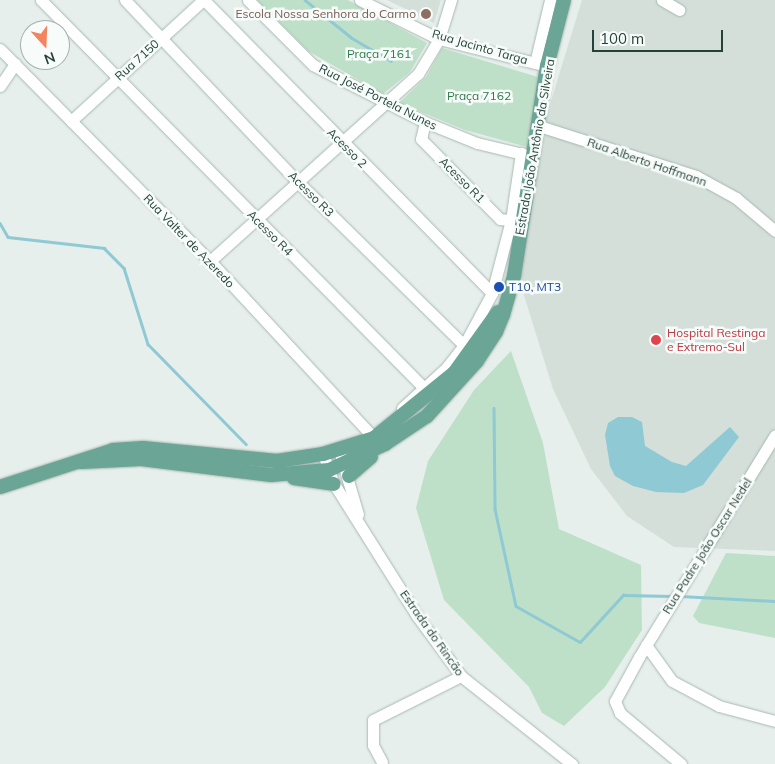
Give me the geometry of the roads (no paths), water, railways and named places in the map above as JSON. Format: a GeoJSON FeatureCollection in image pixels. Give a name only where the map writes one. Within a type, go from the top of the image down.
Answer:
{"type":"FeatureCollection","features":[{"type":"Feature","properties":{"kind":"main road","name":"Estrada João Antônio da Silveira"},"geometry":{"type":"LineString","coordinates":[[0,487],[113,450],[143,448],[277,461],[324,454],[380,439],[427,416],[458,386],[496,332],[509,294],[514,276],[516,220],[526,155],[536,125],[541,64],[564,0]]}},
{"type":"Feature","properties":{"kind":"main road","name":"Estrada João Antônio da Silveira"},"geometry":{"type":"LineString","coordinates":[[81,462],[141,459],[271,475],[346,470],[450,370],[509,294]]}},
{"type":"Feature","properties":{"kind":"main road"},"geometry":{"type":"LineString","coordinates":[[271,475],[334,484]]}},
{"type":"Feature","properties":{"kind":"street","name":"Acesso R4"},"geometry":{"type":"LineString","coordinates":[[42,0],[119,77],[256,220],[423,387]]}},
{"type":"Feature","properties":{"kind":"street","name":"Acesso R3"},"geometry":{"type":"LineString","coordinates":[[125,0],[298,182],[464,345]]}},
{"type":"Feature","properties":{"kind":"street","name":"Rua 7150"},"geometry":{"type":"LineString","coordinates":[[71,121],[204,0]]}},
{"type":"Feature","properties":{"kind":"street","name":"Acesso 2"},"geometry":{"type":"LineString","coordinates":[[204,0],[342,143],[492,293]]}},
{"type":"Feature","properties":{"kind":"street","name":"Rua José Portela Nunes"},"geometry":{"type":"LineString","coordinates":[[248,0],[313,65],[425,122],[478,143],[526,155]]}},
{"type":"Feature","properties":{"kind":"street","name":"Rua Jacinto Targa"},"geometry":{"type":"LineString","coordinates":[[360,0],[440,39],[541,64]]}},
{"type":"Feature","properties":{"kind":"street"},"geometry":{"type":"LineString","coordinates":[[210,261],[418,74],[440,39],[451,0]]}},
{"type":"Feature","properties":{"kind":"street"},"geometry":{"type":"LineString","coordinates":[[662,0],[679,10]]}},
{"type":"Feature","properties":{"kind":"street","name":"Estrada João Antônio da Silveira"},"geometry":{"type":"LineString","coordinates":[[541,64],[548,1]]}},
{"type":"Feature","properties":{"kind":"street","name":"Rua Valter de Azeredo"},"geometry":{"type":"LineString","coordinates":[[0,48],[210,261],[380,439]]}},
{"type":"Feature","properties":{"kind":"street"},"geometry":{"type":"LineString","coordinates":[[0,86],[15,64]]}},
{"type":"Feature","properties":{"kind":"street","name":"Acesso R1"},"geometry":{"type":"LineString","coordinates":[[425,122],[421,139],[500,219],[516,220]]}},
{"type":"Feature","properties":{"kind":"street","name":"Rua Alberto Hoffmann"},"geometry":{"type":"LineString","coordinates":[[536,125],[696,176],[736,198],[775,231]]}},
{"type":"Feature","properties":{"kind":"street","name":"Estrada João Antônio da Silveira"},"geometry":{"type":"LineString","coordinates":[[380,439],[423,387],[450,370],[492,293],[516,220]]}},
{"type":"Feature","properties":{"kind":"street"},"geometry":{"type":"LineString","coordinates":[[500,271],[514,276]]}},
{"type":"Feature","properties":{"kind":"street","name":"Rua Padre João Oscar Nedel"},"geometry":{"type":"LineString","coordinates":[[681,764],[620,713],[615,700],[646,645],[775,435]]}},
{"type":"Feature","properties":{"kind":"street","name":"Estrada do Rincão"},"geometry":{"type":"LineString","coordinates":[[339,450],[360,521]]}},
{"type":"Feature","properties":{"kind":"street","name":"Estrada do Rincão"},"geometry":{"type":"LineString","coordinates":[[324,454],[334,484],[360,521],[417,616],[461,676],[564,762]]}},
{"type":"Feature","properties":{"kind":"street"},"geometry":{"type":"LineString","coordinates":[[646,645],[672,681],[719,706],[775,721]]}},
{"type":"Feature","properties":{"kind":"street"},"geometry":{"type":"LineString","coordinates":[[382,762],[373,745],[373,720],[461,676]]}},
{"type":"Feature","properties":{"kind":"water"},"geometry":{"type":"Polygon","coordinates":[[[618,417],[632,417],[642,422],[645,446],[672,462],[686,466],[730,427],[739,437],[703,485],[684,493],[656,492],[633,486],[615,476],[610,466],[605,435],[608,423],[618,417]]]}},
{"type":"Feature","properties":{"kind":"waterway"},"geometry":{"type":"LineString","coordinates":[[305,0],[352,38],[391,61]]}},
{"type":"Feature","properties":{"kind":"waterway"},"geometry":{"type":"LineString","coordinates":[[0,223],[8,237],[104,248],[124,268],[148,344],[246,444]]}},
{"type":"Feature","properties":{"kind":"waterway"},"geometry":{"type":"LineString","coordinates":[[494,408],[495,509],[516,606],[580,642],[623,595],[672,596]]}},
{"type":"Feature","properties":{"kind":"waterway"},"geometry":{"type":"LineString","coordinates":[[680,596],[775,601]]}},
{"type":"Feature","properties":{"kind":"place","name":"Escola Nossa Senhora do Carmo"},"geometry":{"type":"Point","coordinates":[426,14]}},
{"type":"Feature","properties":{"kind":"place","name":"T10, MT3"},"geometry":{"type":"Point","coordinates":[499,287]}},
{"type":"Feature","properties":{"kind":"place","name":"Hospital Restinga e Extremo-Sul"},"geometry":{"type":"Point","coordinates":[656,340]}},
{"type":"Feature","properties":{"kind":"park label","name":"Praça 7161"},"geometry":{"type":"Point","coordinates":[379,54]}},
{"type":"Feature","properties":{"kind":"park label","name":"Praça 7162"},"geometry":{"type":"Point","coordinates":[479,96]}}]}
